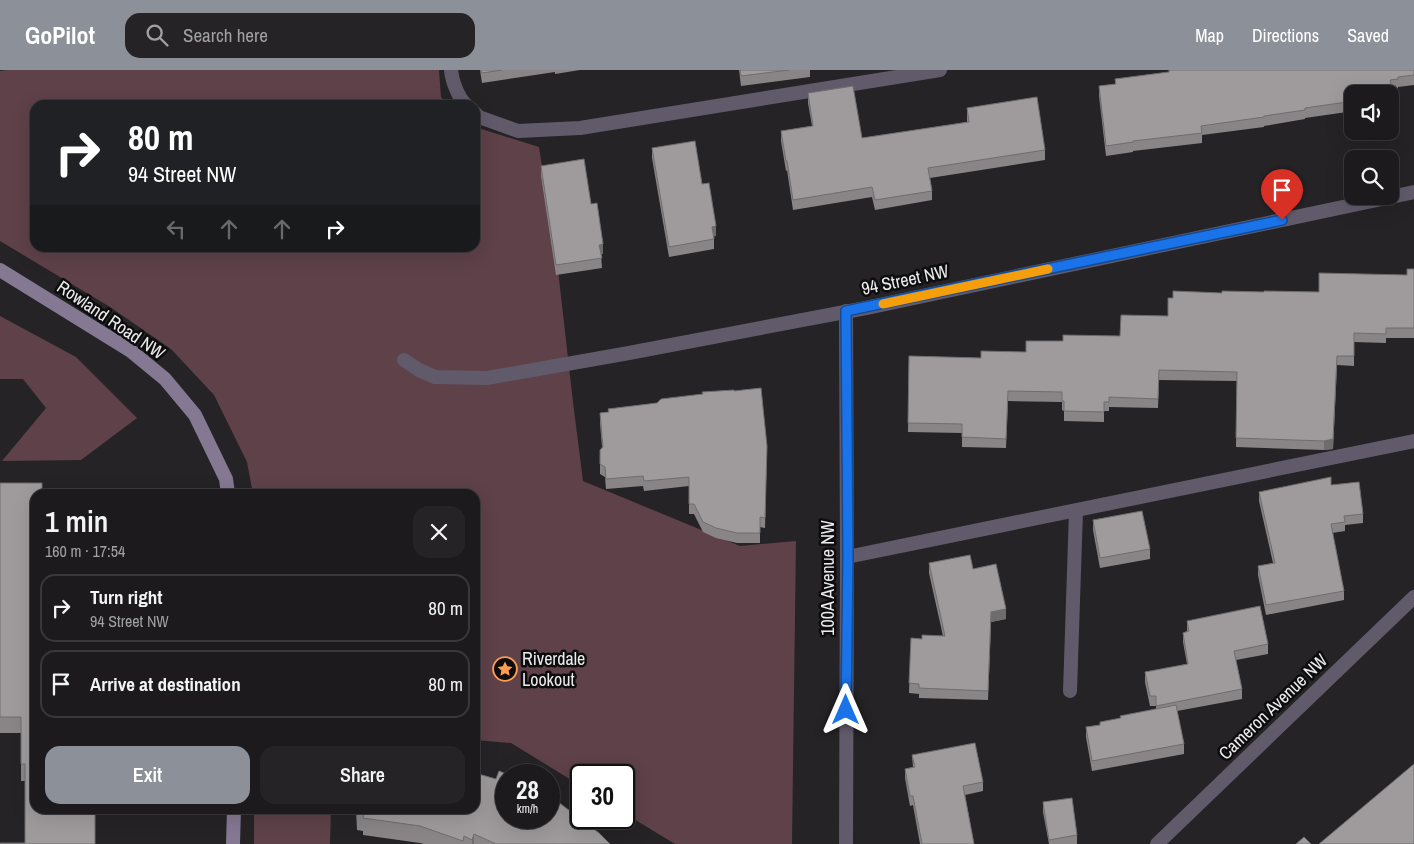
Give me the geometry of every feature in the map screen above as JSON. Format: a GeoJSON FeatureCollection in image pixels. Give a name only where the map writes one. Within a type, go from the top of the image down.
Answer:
{"type":"FeatureCollection","features":[{"type":"Feature","properties":{"kind":"main road","name":"Rowland Road NW"},"geometry":{"type":"LineString","coordinates":[[0,270],[131,352],[165,379],[195,415],[226,479],[227,489]]}},
{"type":"Feature","properties":{"kind":"main road"},"geometry":{"type":"LineString","coordinates":[[234,814],[234,844]]}},
{"type":"Feature","properties":{"kind":"street"},"geometry":{"type":"LineString","coordinates":[[451,70],[452,78],[462,100]]}},
{"type":"Feature","properties":{"kind":"street"},"geometry":{"type":"LineString","coordinates":[[480,117],[518,132],[580,128],[940,70]]}},
{"type":"Feature","properties":{"kind":"street","name":"94 Street NW"},"geometry":{"type":"LineString","coordinates":[[404,360],[419,370],[435,377],[486,378],[629,353],[846,311],[1414,192]]}},
{"type":"Feature","properties":{"kind":"street","name":"100A Avenue NW"},"geometry":{"type":"LineString","coordinates":[[846,311],[848,556],[846,844]]}},
{"type":"Feature","properties":{"kind":"street"},"geometry":{"type":"LineString","coordinates":[[848,556],[1414,441]]}},
{"type":"Feature","properties":{"kind":"street"},"geometry":{"type":"LineString","coordinates":[[1070,691],[1076,511]]}},
{"type":"Feature","properties":{"kind":"street","name":"Cameron Avenue NW"},"geometry":{"type":"LineString","coordinates":[[1157,844],[1414,598]]}},
{"type":"Feature","properties":{"kind":"shaded area"},"geometry":{"type":"Polygon","coordinates":[[[439,70],[441,97],[444,100],[30,100],[30,252],[480,252],[480,129],[539,147],[558,270],[583,481],[740,546],[796,541],[792,844],[675,844],[635,820],[635,764],[570,764],[570,779],[560,773],[560,764],[545,764],[511,743],[480,740],[480,489],[252,489],[247,462],[214,395],[171,349],[110,307],[0,241],[0,71],[439,70]]]}},
{"type":"Feature","properties":{"kind":"shaded area"},"geometry":{"type":"Polygon","coordinates":[[[0,316],[76,357],[137,418],[81,460],[2,461],[46,408],[23,379],[0,379],[0,316]]]}},
{"type":"Feature","properties":{"kind":"shaded area"},"geometry":{"type":"Polygon","coordinates":[[[254,814],[331,814],[330,844],[254,844],[254,814]]]}},
{"type":"Feature","properties":{"kind":"building"},"geometry":{"type":"Polygon","coordinates":[[[481,70],[502,70],[482,73],[481,70]]]}},
{"type":"Feature","properties":{"kind":"building"},"geometry":{"type":"Polygon","coordinates":[[[740,70],[789,70],[741,76],[740,70]]]}},
{"type":"Feature","properties":{"kind":"building"},"geometry":{"type":"Polygon","coordinates":[[[1169,70],[1414,70],[1414,75],[1398,77],[1398,79],[1390,80],[1391,84],[1385,85],[1344,85],[1344,102],[1201,126],[1202,133],[1106,146],[1099,86],[1116,84],[1115,79],[1169,72],[1169,70]]]}},
{"type":"Feature","properties":{"kind":"building"},"geometry":{"type":"Polygon","coordinates":[[[853,86],[862,138],[969,122],[967,108],[1037,97],[1045,150],[928,168],[932,191],[875,200],[872,187],[793,200],[781,131],[813,126],[808,93],[853,86]]]}},
{"type":"Feature","properties":{"kind":"building"},"geometry":{"type":"Polygon","coordinates":[[[695,141],[702,184],[709,183],[716,226],[712,227],[714,239],[669,247],[652,148],[695,141]]]}},
{"type":"Feature","properties":{"kind":"building"},"geometry":{"type":"Polygon","coordinates":[[[584,159],[591,204],[597,203],[603,244],[599,245],[602,258],[556,265],[541,166],[584,159]]]}},
{"type":"Feature","properties":{"kind":"building"},"geometry":{"type":"Polygon","coordinates":[[[1407,269],[1414,269],[1414,328],[1386,328],[1386,334],[1354,333],[1354,356],[1337,356],[1333,439],[1324,441],[1236,438],[1237,372],[1159,370],[1158,399],[1109,397],[1109,402],[1104,402],[1104,412],[1064,411],[1062,392],[1008,391],[1006,439],[962,437],[962,424],[908,423],[909,356],[981,358],[981,351],[1026,352],[1026,341],[1063,341],[1063,335],[1120,336],[1121,315],[1168,316],[1168,298],[1173,298],[1173,291],[1222,293],[1222,291],[1319,292],[1319,273],[1407,275],[1407,269]]]}},
{"type":"Feature","properties":{"kind":"building"},"geometry":{"type":"Polygon","coordinates":[[[761,388],[767,446],[765,518],[760,517],[760,533],[737,533],[716,528],[703,522],[694,504],[689,504],[689,477],[644,481],[643,476],[606,479],[605,467],[600,464],[600,450],[603,447],[600,413],[609,412],[608,409],[657,403],[661,399],[703,394],[702,392],[761,388]]]}},
{"type":"Feature","properties":{"kind":"building"},"geometry":{"type":"Polygon","coordinates":[[[1331,477],[1331,485],[1359,482],[1363,514],[1344,516],[1345,522],[1331,524],[1344,591],[1266,605],[1258,566],[1275,563],[1259,492],[1331,477]]]}},
{"type":"Feature","properties":{"kind":"building"},"geometry":{"type":"Polygon","coordinates":[[[0,483],[42,483],[42,489],[30,489],[30,814],[95,814],[95,844],[0,844],[25,843],[25,764],[21,764],[21,717],[0,717],[0,483]]]}},
{"type":"Feature","properties":{"kind":"building"},"geometry":{"type":"Polygon","coordinates":[[[1142,511],[1150,549],[1100,558],[1093,520],[1142,511]]]}},
{"type":"Feature","properties":{"kind":"building"},"geometry":{"type":"Polygon","coordinates":[[[970,555],[973,569],[996,564],[1006,609],[991,612],[988,691],[919,688],[919,684],[909,683],[911,638],[922,639],[922,635],[945,636],[929,563],[970,555]]]}},
{"type":"Feature","properties":{"kind":"building"},"geometry":{"type":"Polygon","coordinates":[[[1260,606],[1268,644],[1234,651],[1242,689],[1156,706],[1156,696],[1150,696],[1145,672],[1188,664],[1183,633],[1189,631],[1187,621],[1260,606]]]}},
{"type":"Feature","properties":{"kind":"building"},"geometry":{"type":"Polygon","coordinates":[[[1176,705],[1184,744],[1092,761],[1086,727],[1100,725],[1100,722],[1121,718],[1120,716],[1176,705]]]}},
{"type":"Feature","properties":{"kind":"building"},"geometry":{"type":"Polygon","coordinates":[[[975,743],[983,782],[963,786],[974,844],[922,844],[913,796],[910,796],[905,769],[915,767],[912,755],[975,743]]]}},
{"type":"Feature","properties":{"kind":"building"},"geometry":{"type":"Polygon","coordinates":[[[1414,764],[1414,844],[1319,844],[1414,764]]]}},
{"type":"Feature","properties":{"kind":"building"},"geometry":{"type":"Polygon","coordinates":[[[480,774],[495,779],[495,829],[560,829],[560,803],[570,811],[570,829],[594,829],[610,844],[496,844],[474,834],[472,840],[464,836],[463,841],[420,826],[363,818],[364,814],[480,814],[480,774]]]}},
{"type":"Feature","properties":{"kind":"building"},"geometry":{"type":"Polygon","coordinates":[[[1072,798],[1077,835],[1049,840],[1043,802],[1072,798]]]}},
{"type":"Feature","properties":{"kind":"building"},"geometry":{"type":"Polygon","coordinates":[[[1304,837],[1311,844],[1296,844],[1304,837]]]}},
{"type":"Feature","properties":{"kind":"slow traffic"},"geometry":{"type":"LineString","coordinates":[[883,304],[1048,269]]}},
{"type":"Feature","properties":{"kind":"place","name":"Riverdale Lookout"},"geometry":{"type":"Point","coordinates":[505,669]}},
{"type":"Feature","properties":{"kind":"route"},"geometry":{"type":"LineString","coordinates":[[846,710],[848,556],[846,311],[1282,220]]}}]}
